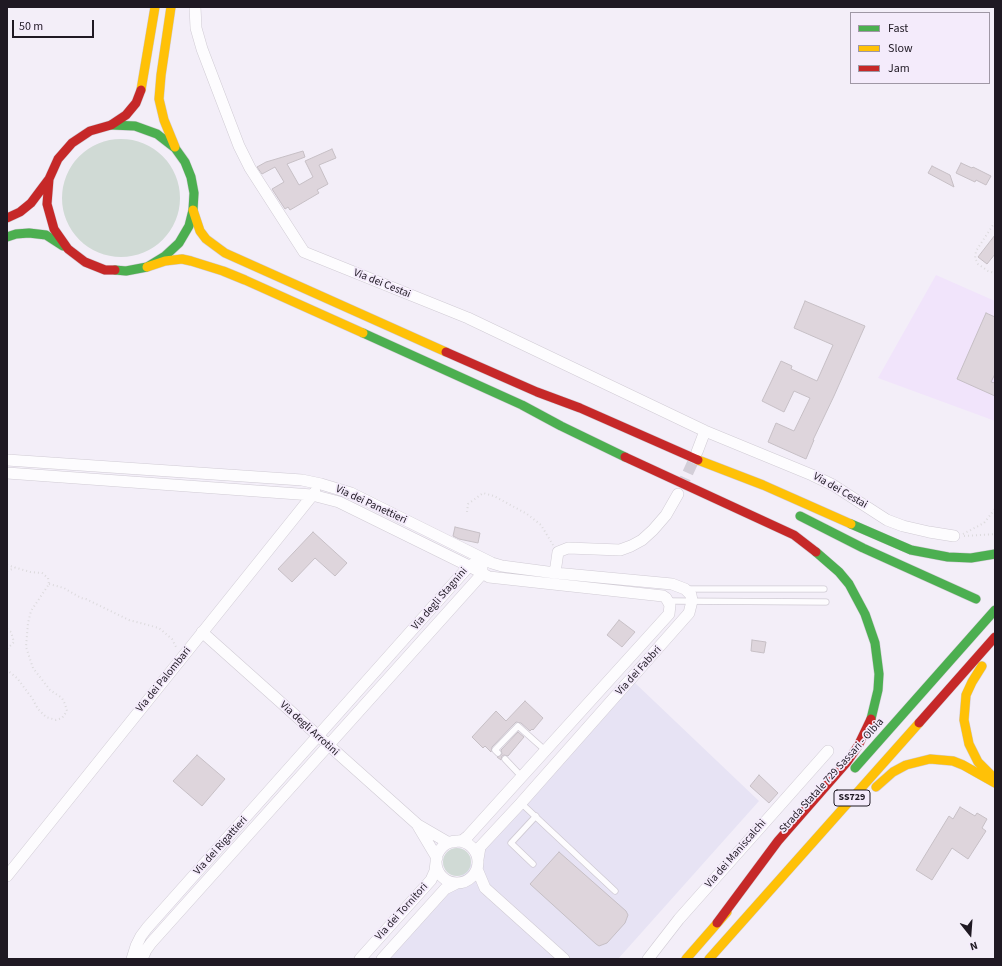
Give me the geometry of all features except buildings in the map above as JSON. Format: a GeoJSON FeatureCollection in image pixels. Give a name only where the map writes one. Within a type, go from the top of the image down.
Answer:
{"type":"FeatureCollection","features":[{"type":"Feature","properties":{"kind":"main road"},"geometry":{"type":"LineString","coordinates":[[7,218],[20,212],[31,203],[49,179],[58,159],[72,143],[90,131],[111,125],[126,115],[136,103],[142,88],[155,7]]}},
{"type":"Feature","properties":{"kind":"main road"},"geometry":{"type":"LineString","coordinates":[[147,266],[165,256],[179,242],[189,226],[193,210],[194,193],[191,177],[185,162],[175,148],[164,120],[159,99],[171,7]]}},
{"type":"Feature","properties":{"kind":"main road"},"geometry":{"type":"LineString","coordinates":[[111,125],[135,126],[157,134],[175,148]]}},
{"type":"Feature","properties":{"kind":"main road"},"geometry":{"type":"LineString","coordinates":[[49,179],[47,204],[54,229],[68,249]]}},
{"type":"Feature","properties":{"kind":"main road"},"geometry":{"type":"LineString","coordinates":[[193,210],[200,231],[214,246],[225,253],[537,392],[580,408],[681,453],[763,485],[911,550],[948,557],[971,558],[995,554]]}},
{"type":"Feature","properties":{"kind":"main road"},"geometry":{"type":"LineString","coordinates":[[7,237],[16,234],[29,233],[46,235],[85,262],[105,270],[126,271],[174,259],[182,259],[223,271],[522,405],[561,426],[666,477],[794,535],[811,547],[840,572],[849,584],[865,614],[875,643],[878,674],[875,707],[866,732],[847,762],[778,841],[717,923]]}},
{"type":"Feature","properties":{"kind":"main road"},"geometry":{"type":"LineString","coordinates":[[537,392],[578,414],[713,476]]}},
{"type":"Feature","properties":{"kind":"main road"},"geometry":{"type":"LineString","coordinates":[[522,405],[564,420],[663,464]]}},
{"type":"Feature","properties":{"kind":"main road"},"geometry":{"type":"LineString","coordinates":[[793,517],[976,600]]}},
{"type":"Feature","properties":{"kind":"main road","name":"Strada Statale 729 Sassari - Olbia"},"geometry":{"type":"LineString","coordinates":[[848,776],[995,610]]}},
{"type":"Feature","properties":{"kind":"main road","name":"SS729"},"geometry":{"type":"LineString","coordinates":[[709,959],[995,637]]}},
{"type":"Feature","properties":{"kind":"main road"},"geometry":{"type":"LineString","coordinates":[[988,660],[976,674],[966,694],[964,720],[969,744],[978,762],[995,779]]}},
{"type":"Feature","properties":{"kind":"main road"},"geometry":{"type":"LineString","coordinates":[[868,795],[893,772],[906,765],[930,759],[953,761],[995,783]]}},
{"type":"Feature","properties":{"kind":"main road"},"geometry":{"type":"LineString","coordinates":[[778,881],[853,811]]}},
{"type":"Feature","properties":{"kind":"main road","name":"Strada Statale 729 Sassari - Olbia"},"geometry":{"type":"LineString","coordinates":[[686,959],[785,846]]}},
{"type":"Feature","properties":{"kind":"street","name":"Via dei Cestai"},"geometry":{"type":"LineString","coordinates":[[195,7],[196,28],[202,49],[239,146],[250,168],[304,252],[468,318],[705,431],[819,478],[833,485],[887,520],[903,526],[954,536]]}},
{"type":"Feature","properties":{"kind":"street"},"geometry":{"type":"LineString","coordinates":[[697,452],[705,431]]}},
{"type":"Feature","properties":{"kind":"street","name":"Via dei Panettieri"},"geometry":{"type":"LineString","coordinates":[[7,460],[302,480],[351,493],[483,559],[502,566],[555,573],[672,584],[685,589]]}},
{"type":"Feature","properties":{"kind":"street","name":"Via dei Panettieri"},"geometry":{"type":"LineString","coordinates":[[7,473],[312,495],[339,502],[469,566],[482,574],[497,579],[663,596],[669,601]]}},
{"type":"Feature","properties":{"kind":"street","name":"Via dei Palombari"},"geometry":{"type":"LineString","coordinates":[[7,876],[321,484]]}},
{"type":"Feature","properties":{"kind":"street"},"geometry":{"type":"LineString","coordinates":[[555,573],[558,552],[568,548],[620,550],[642,540],[666,515],[678,494]]}},
{"type":"Feature","properties":{"kind":"street","name":"Via degli Stagnini"},"geometry":{"type":"LineString","coordinates":[[318,737],[469,566],[483,559]]}},
{"type":"Feature","properties":{"kind":"street","name":"Via degli Stagnini"},"geometry":{"type":"LineString","coordinates":[[327,745],[482,574],[483,559]]}},
{"type":"Feature","properties":{"kind":"street"},"geometry":{"type":"LineString","coordinates":[[685,589],[691,595],[692,602]]}},
{"type":"Feature","properties":{"kind":"street","name":"Via dei Fabbri"},"geometry":{"type":"LineString","coordinates":[[452,842],[463,840],[468,836],[546,751],[669,614],[669,601]]}},
{"type":"Feature","properties":{"kind":"street","name":"Via dei Fabbri"},"geometry":{"type":"LineString","coordinates":[[477,864],[480,847],[682,623],[690,613],[692,602]]}},
{"type":"Feature","properties":{"kind":"street","name":"Via degli Arrotini"},"geometry":{"type":"LineString","coordinates":[[202,632],[418,826]]}},
{"type":"Feature","properties":{"kind":"street"},"geometry":{"type":"LineString","coordinates":[[567,727],[579,738]]}},
{"type":"Feature","properties":{"kind":"street","name":"Via dei Rigattieri"},"geometry":{"type":"LineString","coordinates":[[132,959],[136,946],[147,928],[318,737]]}},
{"type":"Feature","properties":{"kind":"street","name":"Via dei Rigattieri"},"geometry":{"type":"LineString","coordinates":[[142,959],[151,943],[327,745]]}},
{"type":"Feature","properties":{"kind":"street","name":"Via dei Maniscalchi"},"geometry":{"type":"LineString","coordinates":[[648,959],[679,919],[828,751]]}},
{"type":"Feature","properties":{"kind":"street"},"geometry":{"type":"LineString","coordinates":[[418,826],[452,842],[461,842],[472,848],[485,888]]}},
{"type":"Feature","properties":{"kind":"street"},"geometry":{"type":"LineString","coordinates":[[418,826],[437,860]]}},
{"type":"Feature","properties":{"kind":"street"},"geometry":{"type":"LineString","coordinates":[[452,842],[441,849],[437,860],[437,868],[440,874],[445,879],[485,888],[564,959]]}},
{"type":"Feature","properties":{"kind":"street","name":"Via dei Tornitori"},"geometry":{"type":"LineString","coordinates":[[360,959],[431,880],[435,871],[437,860]]}},
{"type":"Feature","properties":{"kind":"street"},"geometry":{"type":"LineString","coordinates":[[461,882],[469,879],[477,864]]}},
{"type":"Feature","properties":{"kind":"street","name":"Via dei Tornitori"},"geometry":{"type":"LineString","coordinates":[[382,959],[445,889],[461,882]]}},
{"type":"Feature","properties":{"kind":"lane"},"geometry":{"type":"LineString","coordinates":[[685,589],[824,589]]}},
{"type":"Feature","properties":{"kind":"lane"},"geometry":{"type":"LineString","coordinates":[[669,601],[826,602]]}},
{"type":"Feature","properties":{"kind":"lane"},"geometry":{"type":"LineString","coordinates":[[498,753],[495,750],[518,726],[546,751]]}},
{"type":"Feature","properties":{"kind":"lane"},"geometry":{"type":"LineString","coordinates":[[505,760],[522,777]]}},
{"type":"Feature","properties":{"kind":"lane"},"geometry":{"type":"LineString","coordinates":[[521,803],[615,891]]}},
{"type":"Feature","properties":{"kind":"lane"},"geometry":{"type":"LineString","coordinates":[[533,864],[510,843],[536,816]]}},
{"type":"Feature","properties":{"kind":"path"},"geometry":{"type":"LineString","coordinates":[[995,222],[976,251],[975,258],[978,264],[988,271],[995,273]]}},
{"type":"Feature","properties":{"kind":"path"},"geometry":{"type":"LineString","coordinates":[[467,512],[468,504],[483,493],[494,496],[527,514],[541,525],[558,552]]}},
{"type":"Feature","properties":{"kind":"path"},"geometry":{"type":"LineString","coordinates":[[995,509],[984,523],[961,536],[995,534]]}},
{"type":"Feature","properties":{"kind":"path"},"geometry":{"type":"LineString","coordinates":[[7,565],[42,573],[48,578],[49,584],[31,610],[28,623],[26,647],[33,668],[50,690],[62,698],[67,711],[62,718],[56,720],[46,717],[38,709],[32,698],[17,678],[7,670]]}},
{"type":"Feature","properties":{"kind":"path"},"geometry":{"type":"LineString","coordinates":[[7,571],[17,568]]}},
{"type":"Feature","properties":{"kind":"path"},"geometry":{"type":"LineString","coordinates":[[49,584],[64,588],[81,598],[129,620],[159,628],[172,639],[182,658]]}},
{"type":"Feature","properties":{"kind":"path"},"geometry":{"type":"LineString","coordinates":[[7,629],[11,632],[14,642],[7,649]]}},
{"type":"Feature","properties":{"kind":"shaded area"},"geometry":{"type":"Polygon","coordinates":[[[121,139],[144,143],[163,156],[176,175],[180,198],[176,221],[163,240],[144,253],[121,257],[98,253],[79,240],[66,221],[62,198],[66,175],[79,156],[98,143],[121,139]]]}},
{"type":"Feature","properties":{"kind":"shaded area"},"geometry":{"type":"Polygon","coordinates":[[[936,275],[995,301],[995,421],[878,378],[936,275]]]}},
{"type":"Feature","properties":{"kind":"shaded area"},"geometry":{"type":"Polygon","coordinates":[[[634,682],[759,801],[618,959],[387,959],[634,682]]]}},
{"type":"Feature","properties":{"kind":"shaded area"},"geometry":{"type":"Polygon","coordinates":[[[457,848],[467,852],[471,862],[467,872],[457,876],[447,872],[443,862],[447,852],[457,848]]]}},
{"type":"Feature","properties":{"kind":"tunnel"},"geometry":{"type":"LineString","coordinates":[[681,488],[696,455]]}},
{"type":"Feature","properties":{"kind":"traffic: fast"},"geometry":{"type":"LineString","coordinates":[[111,125],[135,126],[157,134],[175,148],[185,162],[191,177],[194,193],[193,210],[189,226],[179,243],[165,256],[147,267],[126,271],[115,270]]}},
{"type":"Feature","properties":{"kind":"traffic: fast"},"geometry":{"type":"LineString","coordinates":[[7,237],[16,234],[29,233],[46,235],[63,246]]}},
{"type":"Feature","properties":{"kind":"traffic: fast"},"geometry":{"type":"LineString","coordinates":[[363,333],[522,405],[625,457]]}},
{"type":"Feature","properties":{"kind":"traffic: fast"},"geometry":{"type":"LineString","coordinates":[[800,516],[863,548],[976,599]]}},
{"type":"Feature","properties":{"kind":"traffic: fast"},"geometry":{"type":"LineString","coordinates":[[851,524],[911,550],[948,557],[971,558],[995,554]]}},
{"type":"Feature","properties":{"kind":"traffic: fast"},"geometry":{"type":"LineString","coordinates":[[816,552],[839,572],[849,584],[865,614],[875,643],[879,674],[878,690],[871,719]]}},
{"type":"Feature","properties":{"kind":"traffic: fast"},"geometry":{"type":"LineString","coordinates":[[855,768],[995,610]]}},
{"type":"Feature","properties":{"kind":"traffic: slow"},"geometry":{"type":"LineString","coordinates":[[141,90],[155,7]]}},
{"type":"Feature","properties":{"kind":"traffic: slow"},"geometry":{"type":"LineString","coordinates":[[171,7],[159,99],[164,120],[175,147]]}},
{"type":"Feature","properties":{"kind":"traffic: slow"},"geometry":{"type":"LineString","coordinates":[[193,210],[200,231],[206,239],[225,253],[446,352]]}},
{"type":"Feature","properties":{"kind":"traffic: slow"},"geometry":{"type":"LineString","coordinates":[[147,267],[165,261],[182,259],[191,261],[245,280],[363,333]]}},
{"type":"Feature","properties":{"kind":"traffic: slow"},"geometry":{"type":"LineString","coordinates":[[698,460],[763,485],[851,524]]}},
{"type":"Feature","properties":{"kind":"traffic: slow"},"geometry":{"type":"LineString","coordinates":[[982,666],[966,695],[964,720],[969,744],[978,762],[992,776]]}},
{"type":"Feature","properties":{"kind":"traffic: slow"},"geometry":{"type":"LineString","coordinates":[[709,959],[919,723]]}},
{"type":"Feature","properties":{"kind":"traffic: slow"},"geometry":{"type":"LineString","coordinates":[[876,787],[893,772],[906,765],[930,759],[953,761],[995,783]]}},
{"type":"Feature","properties":{"kind":"traffic: slow"},"geometry":{"type":"LineString","coordinates":[[686,959],[727,912]]}},
{"type":"Feature","properties":{"kind":"traffic: jam"},"geometry":{"type":"LineString","coordinates":[[115,270],[105,270],[85,262],[68,249],[54,229],[47,204],[49,179],[58,159],[72,143],[90,131],[111,125],[126,115],[136,103],[141,90]]}},
{"type":"Feature","properties":{"kind":"traffic: jam"},"geometry":{"type":"LineString","coordinates":[[7,218],[20,212],[31,203],[49,179]]}},
{"type":"Feature","properties":{"kind":"traffic: jam"},"geometry":{"type":"LineString","coordinates":[[446,352],[537,392],[580,408],[698,460]]}},
{"type":"Feature","properties":{"kind":"traffic: jam"},"geometry":{"type":"LineString","coordinates":[[625,457],[794,535],[816,552]]}},
{"type":"Feature","properties":{"kind":"traffic: jam"},"geometry":{"type":"LineString","coordinates":[[919,723],[995,637]]}},
{"type":"Feature","properties":{"kind":"traffic: jam"},"geometry":{"type":"LineString","coordinates":[[717,923],[778,841],[847,762],[858,746],[871,719]]}}]}
